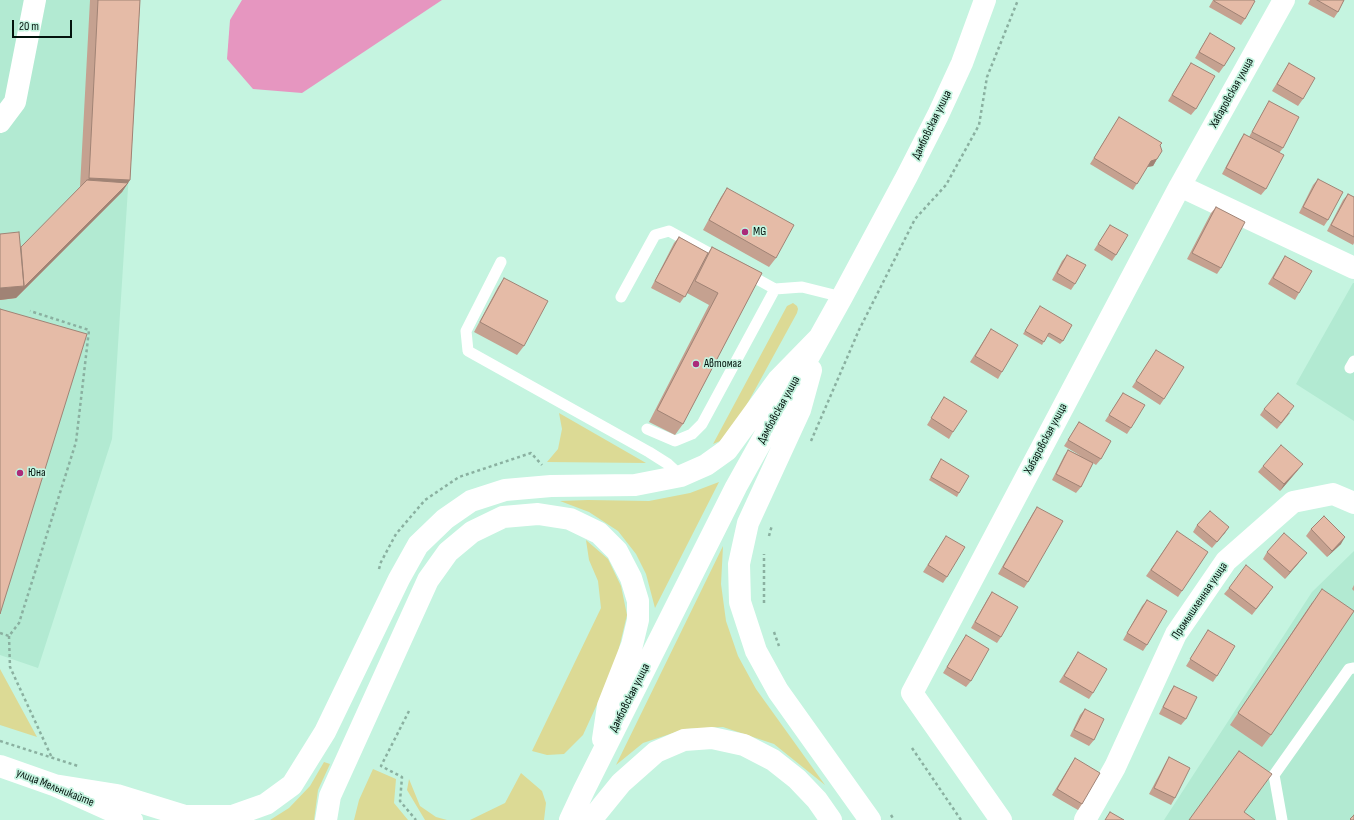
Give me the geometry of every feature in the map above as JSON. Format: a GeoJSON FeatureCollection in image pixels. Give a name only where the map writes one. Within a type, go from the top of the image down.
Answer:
{"type":"FeatureCollection","features":[{"type":"Feature","properties":{"kind":"main road"},"geometry":{"type":"LineString","coordinates":[[0,122],[15,102],[35,0]]}},
{"type":"Feature","properties":{"kind":"main road","name":"Дамбовская улица"},"geometry":{"type":"LineString","coordinates":[[570,820],[600,756],[736,487],[842,297],[938,115],[962,62],[985,0]]}},
{"type":"Feature","properties":{"kind":"main road","name":"Хабаровская улица"},"geometry":{"type":"LineString","coordinates":[[1002,820],[912,693],[1180,186],[1284,0]]}},
{"type":"Feature","properties":{"kind":"main road"},"geometry":{"type":"LineString","coordinates":[[1180,186],[1354,268]]}},
{"type":"Feature","properties":{"kind":"main road"},"geometry":{"type":"LineString","coordinates":[[54,785],[117,795],[186,816],[232,816],[266,804],[292,785],[325,732],[399,579],[418,545],[445,519],[471,501],[505,490],[551,486],[635,485],[681,476],[706,465],[727,450],[778,380],[819,338]]}},
{"type":"Feature","properties":{"kind":"main road"},"geometry":{"type":"LineString","coordinates":[[819,338],[800,410],[748,523],[739,564],[740,602],[756,652],[778,691],[879,817]]}},
{"type":"Feature","properties":{"kind":"main road","name":"Промышленная улица"},"geometry":{"type":"LineString","coordinates":[[1085,820],[1115,767],[1176,634],[1226,561],[1292,502],[1333,494],[1354,503]]}},
{"type":"Feature","properties":{"kind":"main road"},"geometry":{"type":"LineString","coordinates":[[326,820],[330,796],[428,580],[448,552],[472,532],[503,517],[538,514],[570,519],[598,533],[617,551],[632,578],[638,601],[638,620],[632,645],[608,706],[600,756]]}},
{"type":"Feature","properties":{"kind":"main road"},"geometry":{"type":"LineString","coordinates":[[591,820],[621,783],[656,752],[684,740],[712,738],[744,745],[773,760],[797,779],[817,800],[831,820]]}},
{"type":"Feature","properties":{"kind":"main road","name":"улица Мельникайте"},"geometry":{"type":"LineString","coordinates":[[0,766],[54,785],[132,820]]}},
{"type":"Feature","properties":{"kind":"lane"},"geometry":{"type":"LineString","coordinates":[[621,297],[655,235],[669,231],[775,289],[802,287],[842,297]]}},
{"type":"Feature","properties":{"kind":"lane"},"geometry":{"type":"LineString","coordinates":[[501,262],[466,331],[468,351],[649,452],[668,464],[681,476]]}},
{"type":"Feature","properties":{"kind":"lane"},"geometry":{"type":"LineString","coordinates":[[648,429],[675,441],[692,434],[702,424],[775,289]]}},
{"type":"Feature","properties":{"kind":"lane"},"geometry":{"type":"LineString","coordinates":[[1282,820],[1274,775],[1349,669],[1354,668]]}},
{"type":"Feature","properties":{"kind":"path"},"geometry":{"type":"LineString","coordinates":[[808,446],[859,330],[915,219],[946,185],[979,125],[987,77],[1018,0]]}},
{"type":"Feature","properties":{"kind":"path"},"geometry":{"type":"LineString","coordinates":[[0,741],[52,758],[10,667],[9,636],[19,623],[76,442],[88,330],[30,310]]}},
{"type":"Feature","properties":{"kind":"path"},"geometry":{"type":"LineString","coordinates":[[768,536],[773,522]]}},
{"type":"Feature","properties":{"kind":"path"},"geometry":{"type":"LineString","coordinates":[[764,550],[764,605]]}},
{"type":"Feature","properties":{"kind":"path"},"geometry":{"type":"LineString","coordinates":[[772,626],[781,653]]}},
{"type":"Feature","properties":{"kind":"path"},"geometry":{"type":"LineString","coordinates":[[0,633],[9,636]]}},
{"type":"Feature","properties":{"kind":"path"},"geometry":{"type":"LineString","coordinates":[[409,711],[381,766],[402,777],[400,801],[416,820]]}},
{"type":"Feature","properties":{"kind":"path"},"geometry":{"type":"LineString","coordinates":[[912,748],[961,820]]}},
{"type":"Feature","properties":{"kind":"path"},"geometry":{"type":"LineString","coordinates":[[879,817],[894,820]]}},
{"type":"Feature","properties":{"kind":"shaded area"},"geometry":{"type":"Polygon","coordinates":[[[0,0],[140,0],[112,439],[38,668],[0,655],[0,0]]]}},
{"type":"Feature","properties":{"kind":"shaded area"},"geometry":{"type":"Polygon","coordinates":[[[242,0],[442,0],[302,93],[253,89],[227,59],[230,20],[242,0]]]}},
{"type":"Feature","properties":{"kind":"shaded area"},"geometry":{"type":"Polygon","coordinates":[[[1354,283],[1354,421],[1296,384],[1354,283]]]}},
{"type":"Feature","properties":{"kind":"shaded area"},"geometry":{"type":"Polygon","coordinates":[[[793,303],[797,306],[797,313],[734,428],[720,441],[713,444],[787,306],[793,303]]]}},
{"type":"Feature","properties":{"kind":"shaded area"},"geometry":{"type":"Polygon","coordinates":[[[559,413],[646,463],[547,462],[558,449],[562,429],[559,413]]]}},
{"type":"Feature","properties":{"kind":"shaded area"},"geometry":{"type":"Polygon","coordinates":[[[719,482],[655,608],[646,574],[636,554],[618,531],[589,512],[560,501],[649,501],[690,493],[719,482]]]}},
{"type":"Feature","properties":{"kind":"shaded area"},"geometry":{"type":"Polygon","coordinates":[[[586,540],[608,559],[621,586],[627,615],[615,665],[583,735],[564,754],[547,755],[532,751],[601,608],[598,581],[589,560],[586,540]]]}},
{"type":"Feature","properties":{"kind":"shaded area"},"geometry":{"type":"Polygon","coordinates":[[[723,546],[721,584],[726,621],[738,656],[756,689],[825,785],[774,744],[723,727],[685,729],[643,743],[616,765],[723,546]]]}},
{"type":"Feature","properties":{"kind":"shaded area"},"geometry":{"type":"Polygon","coordinates":[[[1354,551],[1354,820],[1164,820],[1312,592],[1354,551]]]}},
{"type":"Feature","properties":{"kind":"shaded area"},"geometry":{"type":"Polygon","coordinates":[[[0,669],[37,737],[0,725],[0,669]]]}},
{"type":"Feature","properties":{"kind":"shaded area"},"geometry":{"type":"Polygon","coordinates":[[[324,762],[330,764],[318,790],[314,820],[270,820],[289,808],[310,786],[324,762]]]}},
{"type":"Feature","properties":{"kind":"shaded area"},"geometry":{"type":"Polygon","coordinates":[[[373,769],[396,779],[394,803],[408,820],[354,820],[359,800],[373,769]]]}},
{"type":"Feature","properties":{"kind":"shaded area"},"geometry":{"type":"Polygon","coordinates":[[[521,773],[542,791],[546,803],[544,820],[470,820],[505,803],[521,773]]]}},
{"type":"Feature","properties":{"kind":"shaded area"},"geometry":{"type":"Polygon","coordinates":[[[409,779],[420,806],[436,817],[447,820],[425,820],[407,790],[409,779]]]}},
{"type":"Feature","properties":{"kind":"building"},"geometry":{"type":"Polygon","coordinates":[[[98,0],[140,0],[130,180],[89,178],[98,0]]]}},
{"type":"Feature","properties":{"kind":"building"},"geometry":{"type":"Polygon","coordinates":[[[1214,0],[1253,0],[1255,1],[1245,19],[1214,0]]]}},
{"type":"Feature","properties":{"kind":"building"},"geometry":{"type":"Polygon","coordinates":[[[1317,0],[1344,0],[1338,12],[1317,0]]]}},
{"type":"Feature","properties":{"kind":"building"},"geometry":{"type":"Polygon","coordinates":[[[1210,33],[1235,48],[1224,66],[1199,52],[1210,33]]]}},
{"type":"Feature","properties":{"kind":"building"},"geometry":{"type":"Polygon","coordinates":[[[1191,63],[1215,76],[1196,109],[1172,95],[1191,63]]]}},
{"type":"Feature","properties":{"kind":"building"},"geometry":{"type":"Polygon","coordinates":[[[1289,63],[1315,78],[1303,99],[1277,84],[1289,63]]]}},
{"type":"Feature","properties":{"kind":"building"},"geometry":{"type":"Polygon","coordinates":[[[1269,101],[1299,117],[1283,148],[1252,132],[1269,101]]]}},
{"type":"Feature","properties":{"kind":"building"},"geometry":{"type":"Polygon","coordinates":[[[1119,117],[1162,143],[1160,145],[1162,151],[1157,159],[1151,161],[1137,184],[1094,158],[1119,117]]]}},
{"type":"Feature","properties":{"kind":"building"},"geometry":{"type":"Polygon","coordinates":[[[1244,134],[1284,155],[1266,189],[1226,168],[1244,134]]]}},
{"type":"Feature","properties":{"kind":"building"},"geometry":{"type":"Polygon","coordinates":[[[1318,179],[1343,192],[1328,220],[1303,207],[1318,179]]]}},
{"type":"Feature","properties":{"kind":"building"},"geometry":{"type":"Polygon","coordinates":[[[87,180],[128,183],[22,289],[24,286],[21,247],[87,180]]]}},
{"type":"Feature","properties":{"kind":"building","name":"MG"},"geometry":{"type":"Polygon","coordinates":[[[727,188],[794,225],[776,258],[709,220],[727,188]]]}},
{"type":"Feature","properties":{"kind":"building"},"geometry":{"type":"Polygon","coordinates":[[[1348,194],[1354,197],[1354,237],[1331,225],[1348,194]]]}},
{"type":"Feature","properties":{"kind":"building"},"geometry":{"type":"Polygon","coordinates":[[[1216,207],[1245,222],[1221,268],[1192,253],[1216,207]]]}},
{"type":"Feature","properties":{"kind":"building"},"geometry":{"type":"Polygon","coordinates":[[[1110,225],[1128,235],[1116,255],[1098,244],[1110,225]]]}},
{"type":"Feature","properties":{"kind":"building"},"geometry":{"type":"Polygon","coordinates":[[[19,232],[24,286],[0,288],[0,234],[19,232]]]}},
{"type":"Feature","properties":{"kind":"building"},"geometry":{"type":"Polygon","coordinates":[[[679,237],[708,253],[685,297],[655,281],[679,237]]]}},
{"type":"Feature","properties":{"kind":"building","name":"Автомаг"},"geometry":{"type":"Polygon","coordinates":[[[712,247],[762,273],[683,424],[657,410],[718,293],[695,281],[712,247]]]}},
{"type":"Feature","properties":{"kind":"building"},"geometry":{"type":"Polygon","coordinates":[[[1067,255],[1086,265],[1075,284],[1057,273],[1067,255]]]}},
{"type":"Feature","properties":{"kind":"building"},"geometry":{"type":"Polygon","coordinates":[[[1285,256],[1312,271],[1299,293],[1273,278],[1285,256]]]}},
{"type":"Feature","properties":{"kind":"building"},"geometry":{"type":"Polygon","coordinates":[[[504,278],[548,301],[524,346],[480,322],[504,278]]]}},
{"type":"Feature","properties":{"kind":"building"},"geometry":{"type":"Polygon","coordinates":[[[1040,306],[1072,325],[1063,341],[1049,333],[1044,342],[1025,331],[1040,306]]]}},
{"type":"Feature","properties":{"kind":"building","name":"Юна"},"geometry":{"type":"Polygon","coordinates":[[[0,309],[87,334],[0,614],[0,309]]]}},
{"type":"Feature","properties":{"kind":"building"},"geometry":{"type":"Polygon","coordinates":[[[991,329],[1018,345],[1002,372],[975,356],[991,329]]]}},
{"type":"Feature","properties":{"kind":"building"},"geometry":{"type":"Polygon","coordinates":[[[1156,350],[1184,367],[1164,399],[1136,381],[1156,350]]]}},
{"type":"Feature","properties":{"kind":"building"},"geometry":{"type":"Polygon","coordinates":[[[1123,393],[1145,405],[1131,428],[1109,415],[1123,393]]]}},
{"type":"Feature","properties":{"kind":"building"},"geometry":{"type":"Polygon","coordinates":[[[1278,393],[1294,406],[1281,423],[1264,409],[1278,393]]]}},
{"type":"Feature","properties":{"kind":"building"},"geometry":{"type":"Polygon","coordinates":[[[944,397],[967,411],[953,432],[931,418],[944,397]]]}},
{"type":"Feature","properties":{"kind":"building"},"geometry":{"type":"Polygon","coordinates":[[[1079,422],[1111,441],[1101,459],[1068,440],[1079,422]]]}},
{"type":"Feature","properties":{"kind":"building"},"geometry":{"type":"Polygon","coordinates":[[[1281,445],[1303,464],[1284,484],[1263,466],[1281,445]]]}},
{"type":"Feature","properties":{"kind":"building"},"geometry":{"type":"Polygon","coordinates":[[[1068,450],[1093,463],[1081,487],[1056,474],[1068,450]]]}},
{"type":"Feature","properties":{"kind":"building"},"geometry":{"type":"Polygon","coordinates":[[[941,459],[969,476],[959,493],[931,477],[941,459]]]}},
{"type":"Feature","properties":{"kind":"building"},"geometry":{"type":"Polygon","coordinates":[[[1037,507],[1063,521],[1028,582],[1003,567],[1037,507]]]}},
{"type":"Feature","properties":{"kind":"building"},"geometry":{"type":"Polygon","coordinates":[[[1210,511],[1229,527],[1217,542],[1197,525],[1210,511]]]}},
{"type":"Feature","properties":{"kind":"building"},"geometry":{"type":"Polygon","coordinates":[[[1324,516],[1345,537],[1332,551],[1311,529],[1324,516]]]}},
{"type":"Feature","properties":{"kind":"building"},"geometry":{"type":"Polygon","coordinates":[[[1177,531],[1208,552],[1182,591],[1151,570],[1177,531]]]}},
{"type":"Feature","properties":{"kind":"building"},"geometry":{"type":"Polygon","coordinates":[[[1284,533],[1307,553],[1290,572],[1267,552],[1284,533]]]}},
{"type":"Feature","properties":{"kind":"building"},"geometry":{"type":"Polygon","coordinates":[[[946,536],[965,547],[947,577],[928,565],[946,536]]]}},
{"type":"Feature","properties":{"kind":"building"},"geometry":{"type":"Polygon","coordinates":[[[1246,565],[1273,587],[1256,609],[1229,588],[1246,565]]]}},
{"type":"Feature","properties":{"kind":"building"},"geometry":{"type":"Polygon","coordinates":[[[1322,589],[1354,611],[1271,735],[1238,713],[1322,589]]]}},
{"type":"Feature","properties":{"kind":"building"},"geometry":{"type":"Polygon","coordinates":[[[992,592],[1018,607],[1001,637],[975,622],[992,592]]]}},
{"type":"Feature","properties":{"kind":"building"},"geometry":{"type":"Polygon","coordinates":[[[1147,600],[1167,611],[1147,645],[1127,633],[1147,600]]]}},
{"type":"Feature","properties":{"kind":"building"},"geometry":{"type":"Polygon","coordinates":[[[1208,630],[1235,646],[1217,676],[1190,659],[1208,630]]]}},
{"type":"Feature","properties":{"kind":"building"},"geometry":{"type":"Polygon","coordinates":[[[966,635],[989,649],[971,681],[947,667],[966,635]]]}},
{"type":"Feature","properties":{"kind":"building"},"geometry":{"type":"Polygon","coordinates":[[[1078,652],[1107,669],[1093,693],[1064,676],[1078,652]]]}},
{"type":"Feature","properties":{"kind":"building"},"geometry":{"type":"Polygon","coordinates":[[[1174,686],[1197,697],[1186,719],[1163,707],[1174,686]]]}},
{"type":"Feature","properties":{"kind":"building"},"geometry":{"type":"Polygon","coordinates":[[[1085,709],[1104,719],[1094,740],[1074,730],[1085,709]]]}},
{"type":"Feature","properties":{"kind":"building"},"geometry":{"type":"Polygon","coordinates":[[[1239,751],[1272,774],[1244,812],[1255,820],[1189,820],[1239,751]]]}},
{"type":"Feature","properties":{"kind":"building"},"geometry":{"type":"Polygon","coordinates":[[[1169,757],[1190,768],[1175,798],[1154,788],[1169,757]]]}},
{"type":"Feature","properties":{"kind":"building"},"geometry":{"type":"Polygon","coordinates":[[[1075,758],[1100,773],[1082,804],[1057,789],[1075,758]]]}},
{"type":"Feature","properties":{"kind":"building"},"geometry":{"type":"Polygon","coordinates":[[[1110,812],[1124,820],[1105,820],[1110,812]]]}},
{"type":"Feature","properties":{"kind":"building"},"geometry":{"type":"Polygon","coordinates":[[[1354,815],[1354,820],[1351,820],[1350,819],[1354,815]]]}},
{"type":"Feature","properties":{"kind":"place","name":"MG"},"geometry":{"type":"Point","coordinates":[745,232]}},
{"type":"Feature","properties":{"kind":"place","name":"Автомаг"},"geometry":{"type":"Point","coordinates":[696,364]}},
{"type":"Feature","properties":{"kind":"place","name":"Юна"},"geometry":{"type":"Point","coordinates":[20,473]}}]}
